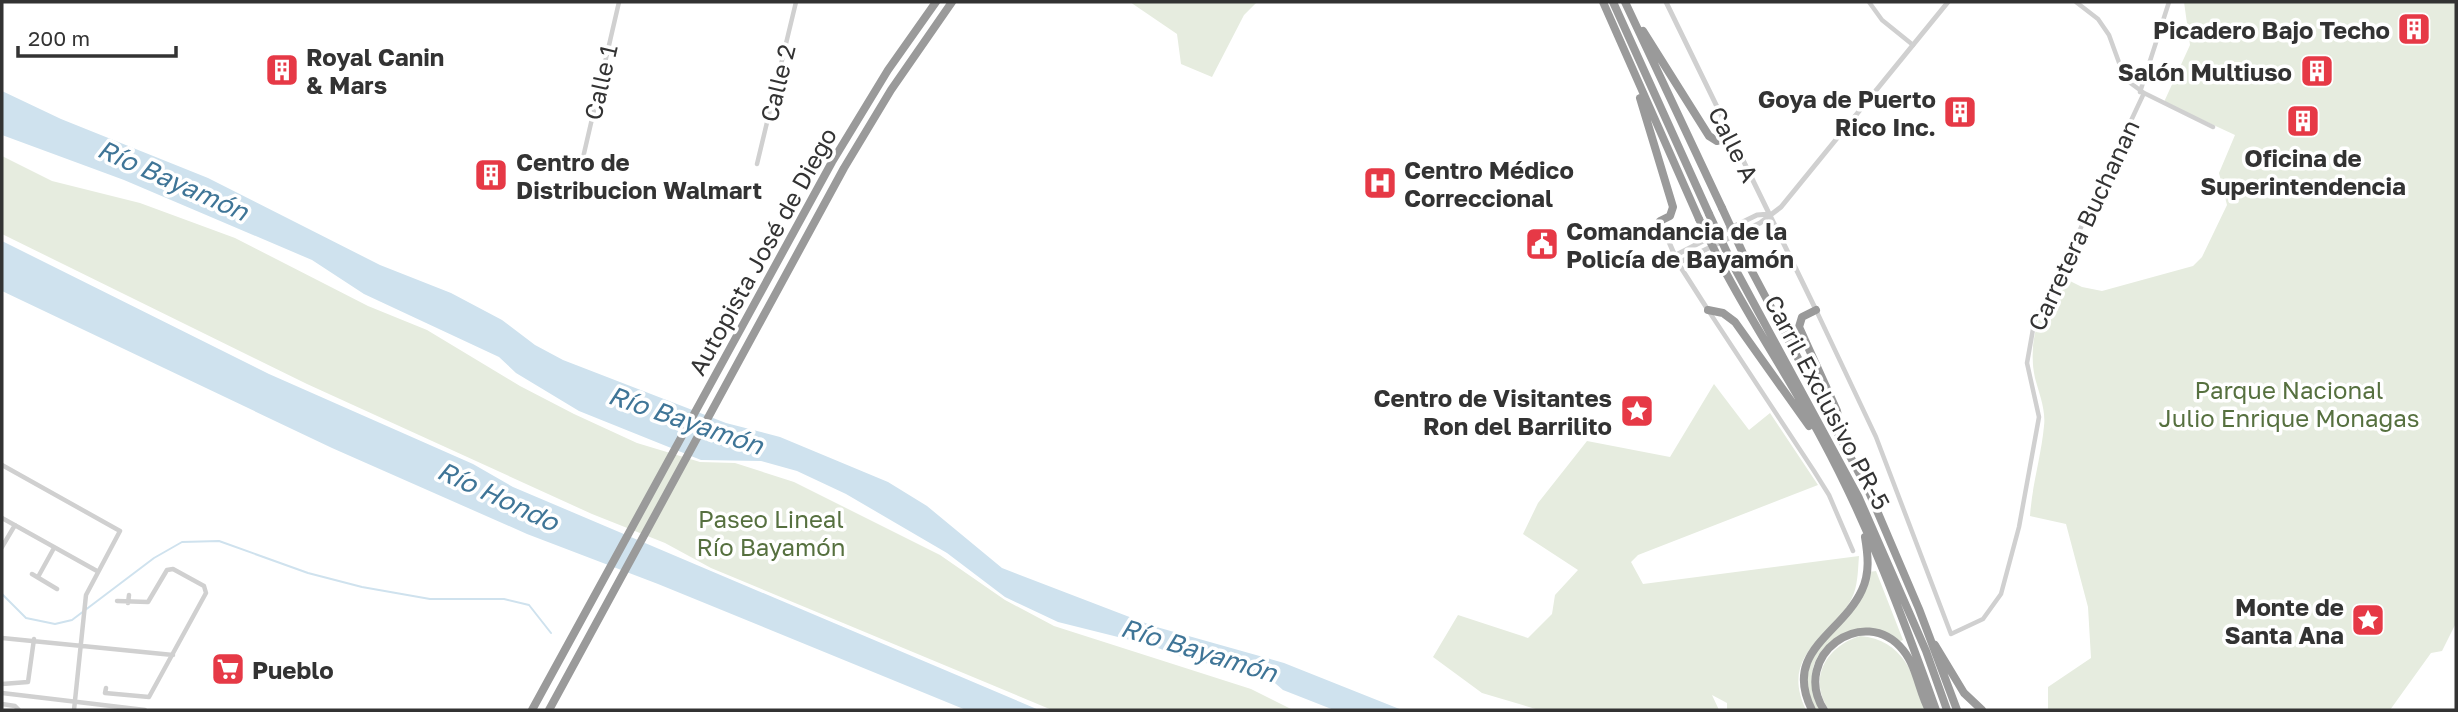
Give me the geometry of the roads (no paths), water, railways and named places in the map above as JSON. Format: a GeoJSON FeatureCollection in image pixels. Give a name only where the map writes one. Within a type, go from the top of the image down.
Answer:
{"type":"FeatureCollection","features":[{"type":"Feature","properties":{"kind":"highway","name":"Autopista José de Diego"},"geometry":{"type":"LineString","coordinates":[[532,710],[858,118],[935,2]]}},
{"type":"Feature","properties":{"kind":"highway","name":"Autopista José de Diego"},"geometry":{"type":"LineString","coordinates":[[549,710],[862,137],[937,23],[954,2]]}},
{"type":"Feature","properties":{"kind":"highway"},"geometry":{"type":"LineString","coordinates":[[1603,2],[1699,219],[1764,343],[1822,439],[1864,527],[1902,616],[1936,710]]}},
{"type":"Feature","properties":{"kind":"highway","name":"Carril Exclusivo PR-5"},"geometry":{"type":"LineString","coordinates":[[1613,2],[1732,263],[1859,498],[1926,651],[1947,710]]}},
{"type":"Feature","properties":{"kind":"highway"},"geometry":{"type":"LineString","coordinates":[[1625,2],[1747,262],[1781,330],[1843,440],[1874,504],[1930,637],[1956,710]]}},
{"type":"Feature","properties":{"kind":"highway"},"geometry":{"type":"LineString","coordinates":[[1636,24],[1650,39],[1707,134],[1715,141],[1729,136]]}},
{"type":"Feature","properties":{"kind":"highway"},"geometry":{"type":"LineString","coordinates":[[1639,85],[1640,98],[1674,209],[1670,216],[1660,221]]}},
{"type":"Feature","properties":{"kind":"highway"},"geometry":{"type":"LineString","coordinates":[[1708,310],[1723,313],[1735,322],[1807,424],[1822,439]]}},
{"type":"Feature","properties":{"kind":"highway"},"geometry":{"type":"LineString","coordinates":[[1816,310],[1802,317],[1800,327],[1837,411],[1843,440]]}},
{"type":"Feature","properties":{"kind":"highway"},"geometry":{"type":"LineString","coordinates":[[1812,710],[1805,690],[1806,667],[1815,647],[1856,601],[1864,585],[1868,556],[1864,527]]}},
{"type":"Feature","properties":{"kind":"highway"},"geometry":{"type":"LineString","coordinates":[[544,710],[594,626]]}},
{"type":"Feature","properties":{"kind":"highway"},"geometry":{"type":"LineString","coordinates":[[1825,710],[1816,692],[1819,662],[1833,643],[1861,632],[1883,635],[1901,648],[1929,710]]}},
{"type":"Feature","properties":{"kind":"highway"},"geometry":{"type":"LineString","coordinates":[[1930,637],[1964,693],[1982,710]]}},
{"type":"Feature","properties":{"kind":"street","name":"Calle 1"},"geometry":{"type":"LineString","coordinates":[[582,162],[619,2]]}},
{"type":"Feature","properties":{"kind":"street","name":"Calle 2"},"geometry":{"type":"LineString","coordinates":[[757,164],[796,2]]}},
{"type":"Feature","properties":{"kind":"street","name":"Calle A"},"geometry":{"type":"LineString","coordinates":[[1666,2],[1876,437],[1951,634]]}},
{"type":"Feature","properties":{"kind":"street"},"geometry":{"type":"LineString","coordinates":[[1869,2],[1882,20],[1913,45]]}},
{"type":"Feature","properties":{"kind":"street"},"geometry":{"type":"LineString","coordinates":[[1678,263],[1760,223],[1782,207],[1948,2]]}},
{"type":"Feature","properties":{"kind":"street"},"geometry":{"type":"LineString","coordinates":[[2076,2],[2098,19],[2109,35],[2125,79],[2142,93],[2213,127]]}},
{"type":"Feature","properties":{"kind":"street","name":"Carretera Buchanan"},"geometry":{"type":"LineString","coordinates":[[1951,634],[1983,619],[2001,594],[2019,527],[2039,417],[2027,363],[2035,318],[2142,93],[2169,2]]}},
{"type":"Feature","properties":{"kind":"street"},"geometry":{"type":"LineString","coordinates":[[1674,256],[1757,215],[1770,214]]}},
{"type":"Feature","properties":{"kind":"street"},"geometry":{"type":"LineString","coordinates":[[1660,221],[1678,263],[1829,495],[1853,551]]}},
{"type":"Feature","properties":{"kind":"street"},"geometry":{"type":"LineString","coordinates":[[2,465],[120,531],[86,595],[74,710]]}},
{"type":"Feature","properties":{"kind":"street"},"geometry":{"type":"LineString","coordinates":[[2,518],[97,571]]}},
{"type":"Feature","properties":{"kind":"street"},"geometry":{"type":"LineString","coordinates":[[2,547],[15,525]]}},
{"type":"Feature","properties":{"kind":"street"},"geometry":{"type":"LineString","coordinates":[[38,577],[54,548]]}},
{"type":"Feature","properties":{"kind":"street"},"geometry":{"type":"LineString","coordinates":[[106,688],[105,693],[149,697],[206,593],[204,586],[173,569],[167,570],[148,603],[117,601]]}},
{"type":"Feature","properties":{"kind":"street"},"geometry":{"type":"LineString","coordinates":[[32,574],[57,589]]}},
{"type":"Feature","properties":{"kind":"street"},"geometry":{"type":"LineString","coordinates":[[128,603],[129,595]]}},
{"type":"Feature","properties":{"kind":"street"},"geometry":{"type":"LineString","coordinates":[[2,638],[82,643],[173,654]]}},
{"type":"Feature","properties":{"kind":"street"},"geometry":{"type":"LineString","coordinates":[[2,684],[28,682],[34,639]]}},
{"type":"Feature","properties":{"kind":"street"},"geometry":{"type":"LineString","coordinates":[[2,693],[145,710]]}},
{"type":"Feature","properties":{"kind":"street"},"geometry":{"type":"LineString","coordinates":[[2,704],[15,706],[19,710]]}},
{"type":"Feature","properties":{"kind":"water","name":"Río Bayamón"},"geometry":{"type":"Polygon","coordinates":[[[2,91],[61,119],[208,178],[380,265],[451,293],[502,320],[535,345],[563,360],[726,423],[780,437],[888,482],[927,506],[1002,568],[1153,626],[1284,663],[1402,710],[1334,710],[1283,690],[1269,678],[1190,660],[1150,645],[1058,622],[1005,597],[947,553],[846,494],[797,471],[761,461],[701,460],[579,411],[516,373],[499,357],[364,294],[312,260],[124,180],[2,135],[2,91]]]}},
{"type":"Feature","properties":{"kind":"water","name":"Río Hondo"},"geometry":{"type":"Polygon","coordinates":[[[2,241],[269,374],[473,464],[513,487],[1039,710],[966,710],[658,584],[527,534],[332,448],[2,291],[2,241]]]}},
{"type":"Feature","properties":{"kind":"waterway"},"geometry":{"type":"LineString","coordinates":[[2,594],[26,618],[55,624],[72,620],[154,558],[182,542],[219,541],[308,573],[362,587],[430,599],[504,599],[529,605],[551,633]]}},
{"type":"Feature","properties":{"kind":"place","name":"Picadero Bajo Techo"},"geometry":{"type":"Point","coordinates":[2414,29]}},
{"type":"Feature","properties":{"kind":"place","name":"Royal Canin & Mars"},"geometry":{"type":"Point","coordinates":[282,70]}},
{"type":"Feature","properties":{"kind":"place","name":"Salón Multiuso"},"geometry":{"type":"Point","coordinates":[2317,71]}},
{"type":"Feature","properties":{"kind":"place","name":"Goya de Puerto Rico Inc."},"geometry":{"type":"Point","coordinates":[1960,112]}},
{"type":"Feature","properties":{"kind":"place","name":"Oficina de Superintendencia"},"geometry":{"type":"Point","coordinates":[2303,121]}},
{"type":"Feature","properties":{"kind":"place","name":"Centro de Distribucion Walmart"},"geometry":{"type":"Point","coordinates":[491,175]}},
{"type":"Feature","properties":{"kind":"place","name":"Centro Médico Correccional"},"geometry":{"type":"Point","coordinates":[1380,183]}},
{"type":"Feature","properties":{"kind":"place","name":"Comandancia de la Policía de Bayamón"},"geometry":{"type":"Point","coordinates":[1542,244]}},
{"type":"Feature","properties":{"kind":"place","name":"Centro de Visitantes Ron del Barrilito"},"geometry":{"type":"Point","coordinates":[1637,411]}},
{"type":"Feature","properties":{"kind":"place","name":"Monte de Santa Ana"},"geometry":{"type":"Point","coordinates":[2368,620]}},
{"type":"Feature","properties":{"kind":"place","name":"Pueblo"},"geometry":{"type":"Point","coordinates":[228,669]}},
{"type":"Feature","properties":{"kind":"park label","name":"Parque Nacional Julio Enrique Monagas"},"geometry":{"type":"Point","coordinates":[2289,403]}},
{"type":"Feature","properties":{"kind":"park label","name":"Paseo Lineal Río Bayamón"},"geometry":{"type":"Point","coordinates":[771,532]}}]}
